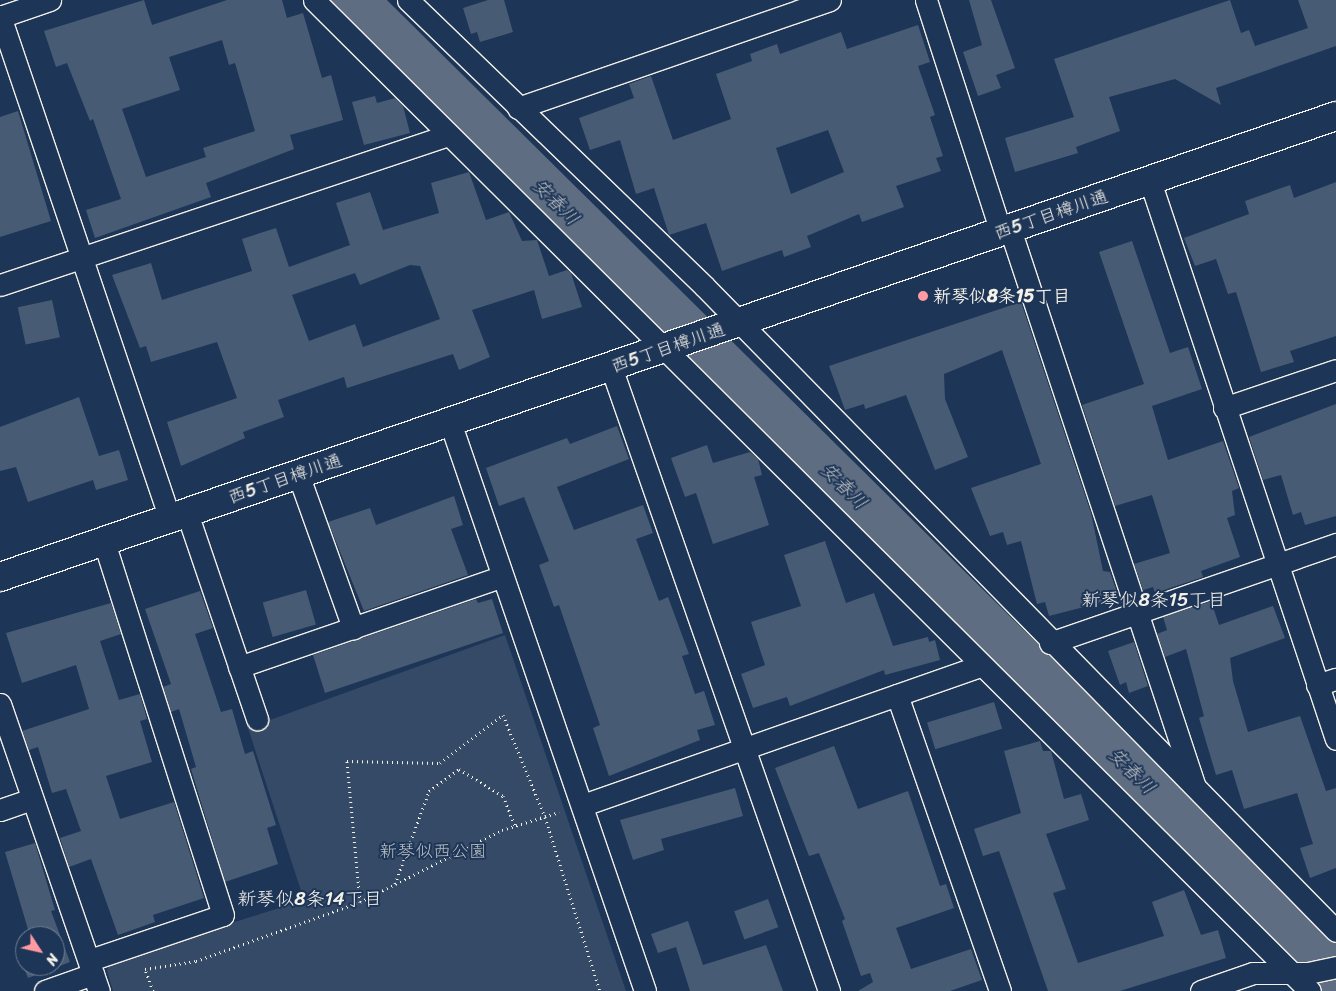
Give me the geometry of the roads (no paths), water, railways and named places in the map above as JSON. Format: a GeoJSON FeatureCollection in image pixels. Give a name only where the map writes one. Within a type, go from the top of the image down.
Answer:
{"type":"FeatureCollection","features":[{"type":"Feature","properties":{"kind":"main road","name":"西5丁目樽川通"},"geometry":{"type":"LineString","coordinates":[[0,577],[1336,116]]}},
{"type":"Feature","properties":{"kind":"street"},"geometry":{"type":"LineString","coordinates":[[50,0],[0,17],[82,257],[178,516],[239,667],[257,719]]}},
{"type":"Feature","properties":{"kind":"street"},"geometry":{"type":"LineString","coordinates":[[314,0],[449,135],[673,346],[981,666],[1303,979]]}},
{"type":"Feature","properties":{"kind":"street"},"geometry":{"type":"LineString","coordinates":[[408,0],[518,108],[728,327],[1050,643],[1336,930]]}},
{"type":"Feature","properties":{"kind":"street"},"geometry":{"type":"LineString","coordinates":[[518,108],[830,0]]}},
{"type":"Feature","properties":{"kind":"street"},"geometry":{"type":"LineString","coordinates":[[926,0],[1137,612],[1195,788]]}},
{"type":"Feature","properties":{"kind":"street"},"geometry":{"type":"LineString","coordinates":[[0,285],[449,135]]}},
{"type":"Feature","properties":{"kind":"street"},"geometry":{"type":"LineString","coordinates":[[1150,181],[1277,565],[1327,682],[1336,739]]}},
{"type":"Feature","properties":{"kind":"street"},"geometry":{"type":"LineString","coordinates":[[611,367],[829,991]]}},
{"type":"Feature","properties":{"kind":"street"},"geometry":{"type":"LineString","coordinates":[[1224,408],[1336,370]]}},
{"type":"Feature","properties":{"kind":"street"},"geometry":{"type":"LineString","coordinates":[[450,422],[501,577],[583,805],[645,991]]}},
{"type":"Feature","properties":{"kind":"street"},"geometry":{"type":"LineString","coordinates":[[298,474],[353,628]]}},
{"type":"Feature","properties":{"kind":"street"},"geometry":{"type":"LineString","coordinates":[[45,991],[94,975],[223,914],[104,541]]}},
{"type":"Feature","properties":{"kind":"street"},"geometry":{"type":"LineString","coordinates":[[1050,643],[1336,544]]}},
{"type":"Feature","properties":{"kind":"street"},"geometry":{"type":"LineString","coordinates":[[239,667],[501,577]]}},
{"type":"Feature","properties":{"kind":"street"},"geometry":{"type":"LineString","coordinates":[[583,805],[981,666]]}},
{"type":"Feature","properties":{"kind":"street"},"geometry":{"type":"LineString","coordinates":[[897,695],[1000,991]]}},
{"type":"Feature","properties":{"kind":"street"},"geometry":{"type":"LineString","coordinates":[[0,704],[94,975]]}},
{"type":"Feature","properties":{"kind":"street"},"geometry":{"type":"LineString","coordinates":[[0,810],[32,799]]}},
{"type":"Feature","properties":{"kind":"street"},"geometry":{"type":"LineString","coordinates":[[1201,991],[1253,973],[1303,979],[1336,967]]}},
{"type":"Feature","properties":{"kind":"waterway","name":"安春川"},"geometry":{"type":"LineString","coordinates":[[352,0],[1336,973]]}},
{"type":"Feature","properties":{"kind":"place","name":"新琴似8条15丁目"},"geometry":{"type":"Point","coordinates":[923,296]}},
{"type":"Feature","properties":{"kind":"district","name":"新琴似8条15丁目"},"geometry":{"type":"Point","coordinates":[1154,600]}},
{"type":"Feature","properties":{"kind":"district","name":"新琴似8条14丁目"},"geometry":{"type":"Point","coordinates":[310,899]}},
{"type":"Feature","properties":{"kind":"park label","name":"新琴似西公園"},"geometry":{"type":"Point","coordinates":[433,851]}}]}
